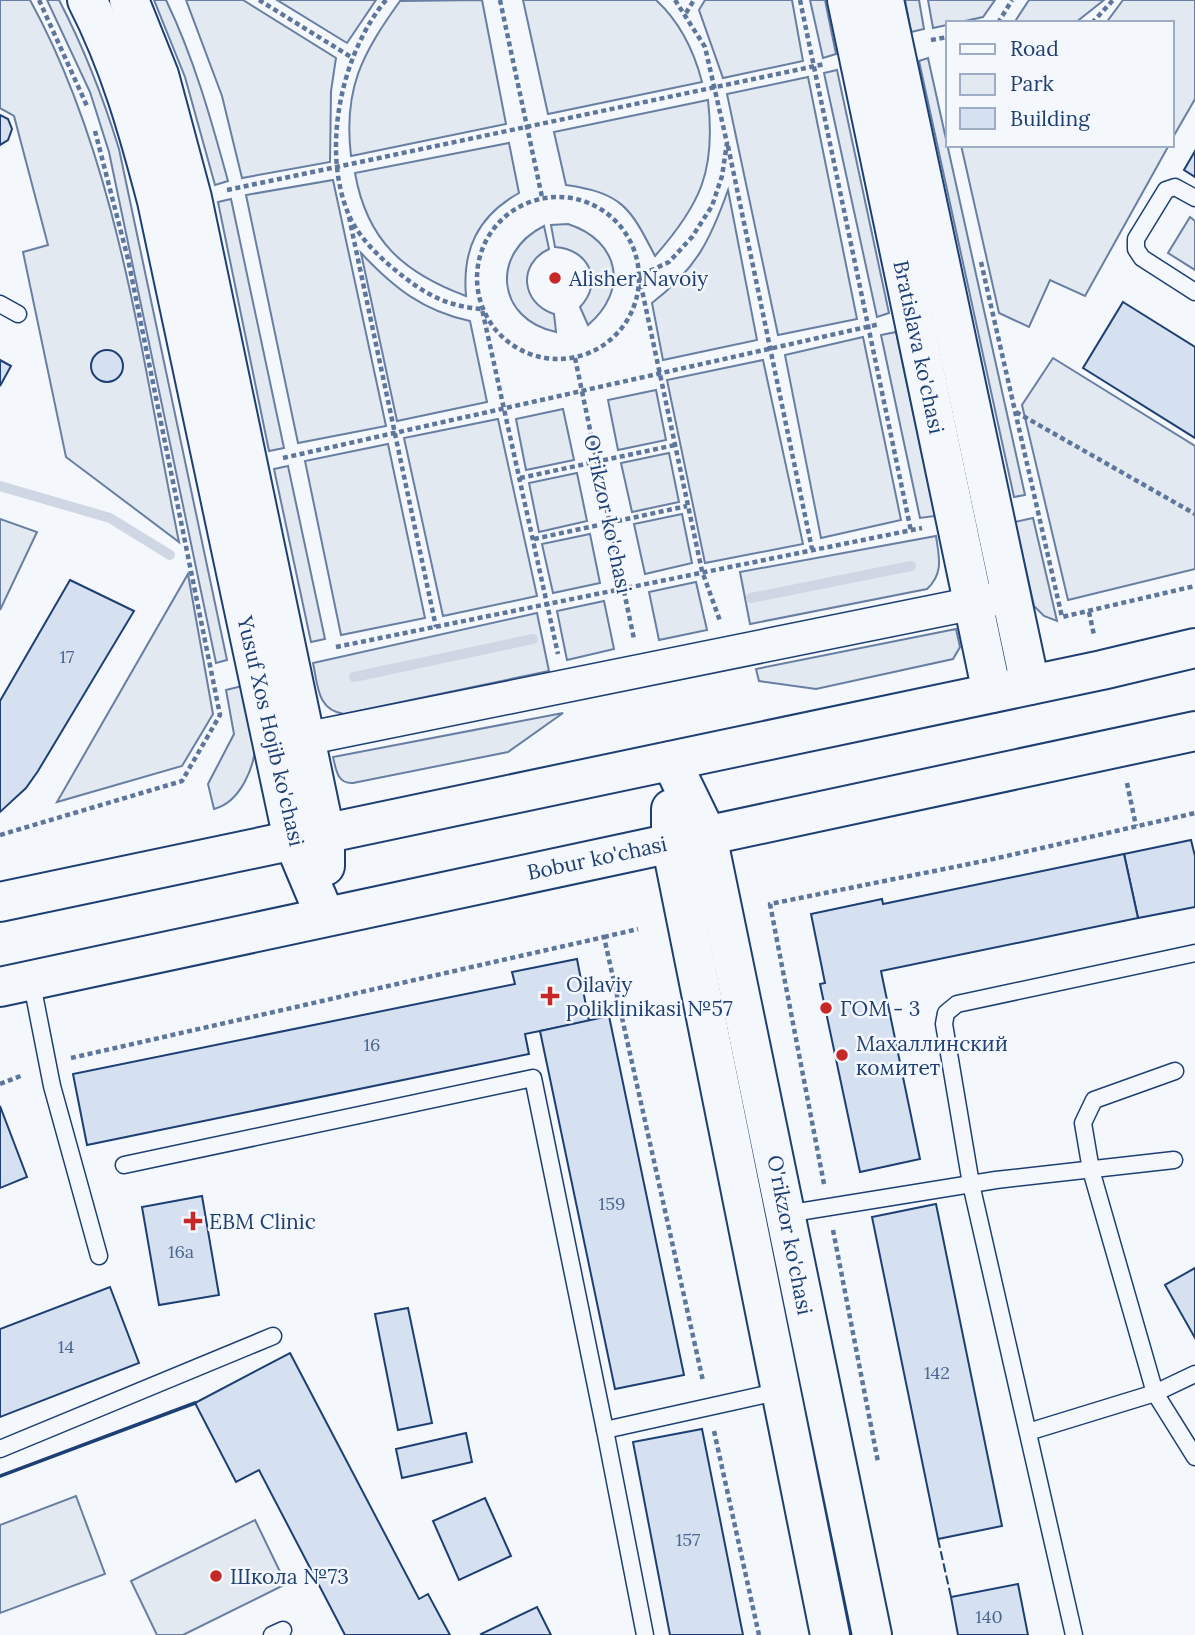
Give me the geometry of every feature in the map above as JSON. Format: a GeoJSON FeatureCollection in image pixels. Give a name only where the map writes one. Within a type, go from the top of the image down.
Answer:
{"type":"FeatureCollection","features":[{"type":"Feature","properties":{"kind":"main road","name":"Yusuf Xos Hojib ko'chasi"},"geometry":{"type":"LineString","coordinates":[[87,0],[127,95],[154,189],[289,742],[325,916]]}},
{"type":"Feature","properties":{"kind":"main road","name":"Yusuf Xos Hojib ko'chasi"},"geometry":{"type":"LineString","coordinates":[[129,0],[159,75],[192,198],[248,465],[289,742]]}},
{"type":"Feature","properties":{"kind":"main road","name":"Bratislava ko'chasi"},"geometry":{"type":"LineString","coordinates":[[847,0],[957,520],[1030,685]]}},
{"type":"Feature","properties":{"kind":"main road","name":"Bratislava ko'chasi"},"geometry":{"type":"LineString","coordinates":[[884,0],[992,599],[992,693]]}},
{"type":"Feature","properties":{"kind":"main road"},"geometry":{"type":"LineString","coordinates":[[0,902],[1195,648]]}},
{"type":"Feature","properties":{"kind":"main road","name":"Bobur ko'chasi"},"geometry":{"type":"LineString","coordinates":[[16,983],[1195,731]]}},
{"type":"Feature","properties":{"kind":"main road"},"geometry":{"type":"LineString","coordinates":[[671,761],[689,839]]}},
{"type":"Feature","properties":{"kind":"main road","name":"O'rikzor ko'chasi"},"geometry":{"type":"LineString","coordinates":[[689,839],[786,1214],[872,1635]]}},
{"type":"Feature","properties":{"kind":"main road","name":"O'rikzor ko'chasi"},"geometry":{"type":"LineString","coordinates":[[689,839],[781,1391],[830,1635]]}},
{"type":"Feature","properties":{"kind":"street"},"geometry":{"type":"LineString","coordinates":[[289,742],[992,599]]}},
{"type":"Feature","properties":{"kind":"lane"},"geometry":{"type":"LineString","coordinates":[[1195,198],[1175,187],[1166,190],[1159,197],[1136,239],[1136,249],[1142,258],[1195,292]]}},
{"type":"Feature","properties":{"kind":"lane"},"geometry":{"type":"LineString","coordinates":[[0,304],[18,314]]}},
{"type":"Feature","properties":{"kind":"lane"},"geometry":{"type":"LineString","coordinates":[[1074,1635],[971,1184],[944,1024],[946,1013],[957,1004],[1195,953]]}},
{"type":"Feature","properties":{"kind":"lane"},"geometry":{"type":"LineString","coordinates":[[16,983],[52,1086],[99,1256]]}},
{"type":"Feature","properties":{"kind":"lane"},"geometry":{"type":"LineString","coordinates":[[1175,1071],[1094,1100],[1083,1123],[1091,1170],[1155,1393],[1195,1457]]}},
{"type":"Feature","properties":{"kind":"lane"},"geometry":{"type":"LineString","coordinates":[[124,1166],[533,1078],[645,1635]]}},
{"type":"Feature","properties":{"kind":"lane"},"geometry":{"type":"LineString","coordinates":[[786,1214],[971,1184],[1174,1160]]}},
{"type":"Feature","properties":{"kind":"lane"},"geometry":{"type":"LineString","coordinates":[[0,1448],[274,1336]]}},
{"type":"Feature","properties":{"kind":"lane"},"geometry":{"type":"LineString","coordinates":[[1028,1432],[1155,1393],[1195,1374]]}},
{"type":"Feature","properties":{"kind":"lane"},"geometry":{"type":"LineString","coordinates":[[605,1430],[781,1391]]}},
{"type":"Feature","properties":{"kind":"path"},"geometry":{"type":"LineString","coordinates":[[39,0],[89,111]]}},
{"type":"Feature","properties":{"kind":"path"},"geometry":{"type":"LineString","coordinates":[[259,0],[351,57]]}},
{"type":"Feature","properties":{"kind":"path"},"geometry":{"type":"LineString","coordinates":[[386,0],[373,16],[351,57],[340,115],[338,167],[436,627]]}},
{"type":"Feature","properties":{"kind":"path"},"geometry":{"type":"LineString","coordinates":[[500,0],[542,197]]}},
{"type":"Feature","properties":{"kind":"path"},"geometry":{"type":"LineString","coordinates":[[675,0],[686,13],[705,47],[812,549]]}},
{"type":"Feature","properties":{"kind":"path"},"geometry":{"type":"LineString","coordinates":[[686,13],[694,0]]}},
{"type":"Feature","properties":{"kind":"path"},"geometry":{"type":"LineString","coordinates":[[800,0],[911,531]]}},
{"type":"Feature","properties":{"kind":"path"},"geometry":{"type":"LineString","coordinates":[[999,21],[1012,0]]}},
{"type":"Feature","properties":{"kind":"path"},"geometry":{"type":"LineString","coordinates":[[1094,21],[1113,0]]}},
{"type":"Feature","properties":{"kind":"path"},"geometry":{"type":"LineString","coordinates":[[192,198],[858,57]]}},
{"type":"Feature","properties":{"kind":"path"},"geometry":{"type":"LineString","coordinates":[[0,835],[183,781],[220,715],[128,260],[93,122]]}},
{"type":"Feature","properties":{"kind":"path"},"geometry":{"type":"LineString","coordinates":[[639,276],[669,262],[692,237],[712,206],[722,176],[727,143]]}},
{"type":"Feature","properties":{"kind":"path"},"geometry":{"type":"LineString","coordinates":[[560,663],[476,285],[478,261],[486,239],[500,220],[519,205],[542,197],[565,196],[589,202],[609,214],[625,231],[635,253],[702,571],[720,621]]}},
{"type":"Feature","properties":{"kind":"path"},"geometry":{"type":"LineString","coordinates":[[348,214],[383,259],[426,294],[462,308],[482,309]]}},
{"type":"Feature","properties":{"kind":"path"},"geometry":{"type":"LineString","coordinates":[[979,252],[1062,617],[1195,586]]}},
{"type":"Feature","properties":{"kind":"path"},"geometry":{"type":"LineString","coordinates":[[482,309],[497,332],[520,350],[547,359],[575,358],[601,348],[622,329],[636,304],[639,276]]}},
{"type":"Feature","properties":{"kind":"path"},"geometry":{"type":"LineString","coordinates":[[248,465],[913,317]]}},
{"type":"Feature","properties":{"kind":"path","name":"O'rikzor ko'chasi"},"geometry":{"type":"LineString","coordinates":[[575,358],[641,671]]}},
{"type":"Feature","properties":{"kind":"path"},"geometry":{"type":"LineString","coordinates":[[1015,411],[1195,514]]}},
{"type":"Feature","properties":{"kind":"path"},"geometry":{"type":"LineString","coordinates":[[520,478],[675,445]]}},
{"type":"Feature","properties":{"kind":"path"},"geometry":{"type":"LineString","coordinates":[[534,540],[687,506]]}},
{"type":"Feature","properties":{"kind":"path"},"geometry":{"type":"LineString","coordinates":[[336,647],[957,520]]}},
{"type":"Feature","properties":{"kind":"path"},"geometry":{"type":"LineString","coordinates":[[1121,748],[1136,827]]}},
{"type":"Feature","properties":{"kind":"path"},"geometry":{"type":"LineString","coordinates":[[880,1474],[770,904],[1195,813]]}},
{"type":"Feature","properties":{"kind":"path"},"geometry":{"type":"LineString","coordinates":[[604,937],[638,929]]}},
{"type":"Feature","properties":{"kind":"green space"},"geometry":{"type":"Polygon","coordinates":[[[0,0],[30,0],[60,62],[86,128],[124,264],[179,542],[66,457],[23,252],[48,245],[14,116],[0,108],[0,0]]]}},
{"type":"Feature","properties":{"kind":"green space"},"geometry":{"type":"Polygon","coordinates":[[[47,0],[59,0],[68,18],[92,73],[119,149],[227,660],[216,663],[109,152],[90,92],[47,0]]]}},
{"type":"Feature","properties":{"kind":"green space"},"geometry":{"type":"Polygon","coordinates":[[[154,0],[166,0],[185,44],[228,181],[215,185],[185,77],[154,0]]]}},
{"type":"Feature","properties":{"kind":"green space"},"geometry":{"type":"Polygon","coordinates":[[[186,0],[243,0],[336,58],[331,91],[330,162],[242,178],[222,96],[186,0]]]}},
{"type":"Feature","properties":{"kind":"green space"},"geometry":{"type":"Polygon","coordinates":[[[277,0],[376,0],[347,43],[277,0]]]}},
{"type":"Feature","properties":{"kind":"green space"},"geometry":{"type":"Polygon","coordinates":[[[482,0],[506,124],[351,156],[350,111],[358,73],[375,38],[400,1],[482,0]]]}},
{"type":"Feature","properties":{"kind":"green space"},"geometry":{"type":"Polygon","coordinates":[[[523,0],[656,0],[685,38],[702,82],[548,114],[523,0]]]}},
{"type":"Feature","properties":{"kind":"green space"},"geometry":{"type":"Polygon","coordinates":[[[705,0],[792,0],[803,61],[723,78],[699,10],[705,0]]]}},
{"type":"Feature","properties":{"kind":"green space"},"geometry":{"type":"Polygon","coordinates":[[[810,0],[825,0],[836,54],[823,58],[810,0]]]}},
{"type":"Feature","properties":{"kind":"green space"},"geometry":{"type":"Polygon","coordinates":[[[905,0],[919,0],[924,29],[911,32],[905,0]]]}},
{"type":"Feature","properties":{"kind":"green space"},"geometry":{"type":"Polygon","coordinates":[[[928,0],[995,0],[983,17],[946,21],[946,25],[933,28],[928,0]]]}},
{"type":"Feature","properties":{"kind":"green space"},"geometry":{"type":"Polygon","coordinates":[[[1029,0],[1104,0],[1078,21],[1015,21],[1029,0]]]}},
{"type":"Feature","properties":{"kind":"green space"},"geometry":{"type":"Polygon","coordinates":[[[1123,0],[1195,0],[1195,99],[1174,136],[1174,21],[1107,21],[1123,0]]]}},
{"type":"Feature","properties":{"kind":"green space"},"geometry":{"type":"Polygon","coordinates":[[[928,58],[1025,495],[1014,497],[919,61],[928,58]]]}},
{"type":"Feature","properties":{"kind":"green space"},"geometry":{"type":"Polygon","coordinates":[[[837,70],[889,313],[877,317],[824,73],[837,70]]]}},
{"type":"Feature","properties":{"kind":"green space"},"geometry":{"type":"Polygon","coordinates":[[[808,77],[857,319],[778,335],[727,94],[808,77]]]}},
{"type":"Feature","properties":{"kind":"green space"},"geometry":{"type":"Polygon","coordinates":[[[708,100],[710,147],[702,185],[684,220],[655,256],[631,214],[622,205],[600,193],[566,185],[554,132],[708,100]]]}},
{"type":"Feature","properties":{"kind":"green space"},"geometry":{"type":"Polygon","coordinates":[[[509,143],[519,193],[493,212],[476,235],[467,263],[466,296],[424,277],[407,265],[379,236],[361,197],[355,173],[509,143]]]}},
{"type":"Feature","properties":{"kind":"green space"},"geometry":{"type":"Polygon","coordinates":[[[961,147],[1168,147],[1085,296],[1050,280],[1029,327],[999,313],[961,147]]]}},
{"type":"Feature","properties":{"kind":"green space"},"geometry":{"type":"Polygon","coordinates":[[[333,180],[386,426],[298,443],[246,195],[333,180]]]}},
{"type":"Feature","properties":{"kind":"green space"},"geometry":{"type":"Polygon","coordinates":[[[728,190],[757,340],[663,360],[652,303],[680,278],[700,253],[728,190]]]}},
{"type":"Feature","properties":{"kind":"green space"},"geometry":{"type":"Polygon","coordinates":[[[231,199],[284,448],[269,451],[218,202],[231,199]]]}},
{"type":"Feature","properties":{"kind":"green space"},"geometry":{"type":"Polygon","coordinates":[[[1190,217],[1195,221],[1195,270],[1168,253],[1190,217]]]}},
{"type":"Feature","properties":{"kind":"green space"},"geometry":{"type":"Polygon","coordinates":[[[568,224],[599,242],[608,254],[613,268],[609,297],[588,325],[580,307],[591,287],[589,268],[577,254],[555,247],[551,225],[568,224]]]}},
{"type":"Feature","properties":{"kind":"green space"},"geometry":{"type":"Polygon","coordinates":[[[544,226],[549,249],[532,264],[527,283],[529,293],[535,301],[554,314],[556,332],[536,325],[521,314],[512,300],[507,284],[508,268],[515,252],[527,238],[544,226]]]}},
{"type":"Feature","properties":{"kind":"green space"},"geometry":{"type":"Polygon","coordinates":[[[361,253],[385,277],[410,296],[438,311],[470,321],[487,402],[397,421],[361,253]]]}},
{"type":"Feature","properties":{"kind":"green space"},"geometry":{"type":"Polygon","coordinates":[[[896,332],[935,516],[920,518],[881,335],[896,332]]]}},
{"type":"Feature","properties":{"kind":"green space"},"geometry":{"type":"Polygon","coordinates":[[[863,337],[901,520],[821,538],[785,355],[863,337]]]}},
{"type":"Feature","properties":{"kind":"green space"},"geometry":{"type":"Polygon","coordinates":[[[1053,358],[1195,446],[1195,569],[1068,600],[1022,405],[1053,358]]]}},
{"type":"Feature","properties":{"kind":"green space"},"geometry":{"type":"Polygon","coordinates":[[[763,360],[803,544],[705,563],[667,380],[763,360]]]}},
{"type":"Feature","properties":{"kind":"green space"},"geometry":{"type":"Polygon","coordinates":[[[656,390],[666,440],[618,450],[608,400],[656,390]]]}},
{"type":"Feature","properties":{"kind":"green space"},"geometry":{"type":"Polygon","coordinates":[[[563,409],[574,460],[526,470],[516,419],[563,409]]]}},
{"type":"Feature","properties":{"kind":"green space"},"geometry":{"type":"Polygon","coordinates":[[[498,419],[537,596],[443,616],[404,438],[498,419]]]}},
{"type":"Feature","properties":{"kind":"green space"},"geometry":{"type":"Polygon","coordinates":[[[388,444],[425,618],[341,635],[305,461],[388,444]]]}},
{"type":"Feature","properties":{"kind":"green space"},"geometry":{"type":"Polygon","coordinates":[[[669,453],[679,502],[632,512],[621,463],[669,453]]]}},
{"type":"Feature","properties":{"kind":"green space"},"geometry":{"type":"Polygon","coordinates":[[[288,466],[325,639],[311,642],[274,469],[288,466]]]}},
{"type":"Feature","properties":{"kind":"green space"},"geometry":{"type":"Polygon","coordinates":[[[577,473],[587,521],[539,532],[529,483],[577,473]]]}},
{"type":"Feature","properties":{"kind":"green space"},"geometry":{"type":"Polygon","coordinates":[[[682,514],[692,563],[645,574],[634,524],[682,514]]]}},
{"type":"Feature","properties":{"kind":"green space"},"geometry":{"type":"Polygon","coordinates":[[[1033,518],[1057,621],[1044,616],[1034,606],[1015,522],[1033,518]]]}},
{"type":"Feature","properties":{"kind":"green space"},"geometry":{"type":"Polygon","coordinates":[[[0,519],[37,532],[0,610],[0,519]]]}},
{"type":"Feature","properties":{"kind":"green space"},"geometry":{"type":"Polygon","coordinates":[[[590,534],[600,583],[553,593],[542,544],[590,534]]]}},
{"type":"Feature","properties":{"kind":"green space"},"geometry":{"type":"Polygon","coordinates":[[[936,536],[938,571],[927,589],[750,624],[740,572],[936,536]]]}},
{"type":"Feature","properties":{"kind":"green space"},"geometry":{"type":"Polygon","coordinates":[[[188,574],[213,714],[182,766],[57,802],[188,574]]]}},
{"type":"Feature","properties":{"kind":"green space"},"geometry":{"type":"Polygon","coordinates":[[[696,582],[707,630],[659,640],[649,592],[696,582]]]}},
{"type":"Feature","properties":{"kind":"green space"},"geometry":{"type":"Polygon","coordinates":[[[604,601],[614,649],[567,660],[557,611],[604,601]]]}},
{"type":"Feature","properties":{"kind":"green space"},"geometry":{"type":"Polygon","coordinates":[[[537,613],[549,671],[344,714],[328,708],[320,696],[313,663],[537,613]]]}},
{"type":"Feature","properties":{"kind":"green space"},"geometry":{"type":"Polygon","coordinates":[[[956,629],[960,647],[953,659],[816,689],[759,681],[756,669],[956,629]]]}},
{"type":"Feature","properties":{"kind":"green space"},"geometry":{"type":"Polygon","coordinates":[[[246,685],[255,728],[253,761],[239,791],[224,805],[214,809],[208,784],[234,734],[226,690],[246,685]]]}},
{"type":"Feature","properties":{"kind":"green space"},"geometry":{"type":"Polygon","coordinates":[[[563,713],[508,752],[353,783],[344,781],[336,771],[333,757],[563,713]]]}},
{"type":"Feature","properties":{"kind":"green space"},"geometry":{"type":"Polygon","coordinates":[[[76,1496],[105,1574],[0,1613],[0,1525],[76,1496]]]}},
{"type":"Feature","properties":{"kind":"green space"},"geometry":{"type":"Polygon","coordinates":[[[255,1520],[286,1584],[183,1635],[157,1635],[131,1581],[255,1520]]]}},
{"type":"Feature","properties":{"kind":"building"},"geometry":{"type":"Polygon","coordinates":[[[0,115],[8,119],[12,129],[8,140],[0,145],[0,115]]]}},
{"type":"Feature","properties":{"kind":"building"},"geometry":{"type":"Polygon","coordinates":[[[1195,151],[1195,177],[1184,170],[1195,151]]]}},
{"type":"Feature","properties":{"kind":"building"},"geometry":{"type":"Polygon","coordinates":[[[1123,302],[1195,347],[1195,438],[1083,368],[1123,302]]]}},
{"type":"Feature","properties":{"kind":"building"},"geometry":{"type":"Polygon","coordinates":[[[107,350],[118,355],[123,366],[118,377],[107,382],[96,377],[91,366],[96,355],[107,350]]]}},
{"type":"Feature","properties":{"kind":"building"},"geometry":{"type":"Polygon","coordinates":[[[0,360],[11,366],[0,386],[0,360]]]}},
{"type":"Feature","properties":{"kind":"building"},"geometry":{"type":"Polygon","coordinates":[[[70,580],[134,611],[38,771],[26,788],[0,812],[0,701],[70,580]]]}},
{"type":"Feature","properties":{"kind":"building"},"geometry":{"type":"Polygon","coordinates":[[[1191,840],[1195,856],[1195,907],[1138,918],[1124,854],[1191,840]]]}},
{"type":"Feature","properties":{"kind":"building"},"geometry":{"type":"Polygon","coordinates":[[[1124,854],[1138,918],[881,971],[920,1159],[860,1172],[820,984],[825,983],[811,914],[882,899],[883,904],[1124,854]]]}},
{"type":"Feature","properties":{"kind":"building"},"geometry":{"type":"Polygon","coordinates":[[[577,959],[589,1021],[525,1034],[529,1054],[87,1145],[73,1074],[515,984],[512,972],[577,959]]]}},
{"type":"Feature","properties":{"kind":"building"},"geometry":{"type":"Polygon","coordinates":[[[609,1016],[684,1375],[615,1389],[540,1031],[609,1016]]]}},
{"type":"Feature","properties":{"kind":"building"},"geometry":{"type":"Polygon","coordinates":[[[0,1106],[27,1177],[0,1188],[0,1106]]]}},
{"type":"Feature","properties":{"kind":"building"},"geometry":{"type":"Polygon","coordinates":[[[202,1196],[219,1295],[159,1305],[142,1207],[202,1196]]]}},
{"type":"Feature","properties":{"kind":"building"},"geometry":{"type":"Polygon","coordinates":[[[936,1204],[1002,1526],[938,1539],[872,1217],[936,1204]]]}},
{"type":"Feature","properties":{"kind":"building"},"geometry":{"type":"Polygon","coordinates":[[[1195,1268],[1195,1338],[1165,1285],[1195,1268]]]}},
{"type":"Feature","properties":{"kind":"building"},"geometry":{"type":"Polygon","coordinates":[[[110,1287],[139,1363],[0,1417],[0,1329],[110,1287]]]}},
{"type":"Feature","properties":{"kind":"building"},"geometry":{"type":"Polygon","coordinates":[[[408,1308],[432,1423],[398,1430],[375,1314],[408,1308]]]}},
{"type":"Feature","properties":{"kind":"building"},"geometry":{"type":"Polygon","coordinates":[[[290,1353],[419,1599],[428,1594],[450,1635],[345,1635],[259,1470],[236,1482],[195,1403],[290,1353]]]}},
{"type":"Feature","properties":{"kind":"building"},"geometry":{"type":"Polygon","coordinates":[[[702,1429],[743,1635],[670,1635],[633,1442],[702,1429]]]}},
{"type":"Feature","properties":{"kind":"building"},"geometry":{"type":"Polygon","coordinates":[[[466,1433],[472,1462],[402,1478],[396,1449],[466,1433]]]}},
{"type":"Feature","properties":{"kind":"building"},"geometry":{"type":"Polygon","coordinates":[[[485,1498],[511,1556],[459,1580],[433,1521],[485,1498]]]}},
{"type":"Feature","properties":{"kind":"building"},"geometry":{"type":"Polygon","coordinates":[[[1018,1584],[1028,1635],[958,1635],[951,1597],[1018,1584]]]}},
{"type":"Feature","properties":{"kind":"building"},"geometry":{"type":"Polygon","coordinates":[[[537,1607],[551,1635],[481,1634],[537,1607]]]}},
{"type":"Feature","properties":{"kind":"waterway"},"geometry":{"type":"LineString","coordinates":[[0,486],[110,518],[170,555]]}},
{"type":"Feature","properties":{"kind":"waterway"},"geometry":{"type":"LineString","coordinates":[[751,598],[911,566]]}},
{"type":"Feature","properties":{"kind":"waterway"},"geometry":{"type":"LineString","coordinates":[[354,677],[533,639]]}},
{"type":"Feature","properties":{"kind":"fence"},"geometry":{"type":"LineString","coordinates":[[938,1539],[951,1597]]}},
{"type":"Feature","properties":{"kind":"wall"},"geometry":{"type":"LineString","coordinates":[[0,1476],[195,1403]]}},
{"type":"Feature","properties":{"kind":"place","name":"Alisher Navoiy"},"geometry":{"type":"Point","coordinates":[555,278]}},
{"type":"Feature","properties":{"kind":"place","name":"Oilaviy poliklinikasi №57"},"geometry":{"type":"Point","coordinates":[550,996]}},
{"type":"Feature","properties":{"kind":"place","name":"ГОМ - 3"},"geometry":{"type":"Point","coordinates":[826,1008]}},
{"type":"Feature","properties":{"kind":"place","name":"Махаллинский комитет"},"geometry":{"type":"Point","coordinates":[842,1055]}},
{"type":"Feature","properties":{"kind":"place","name":"EBM Clinic"},"geometry":{"type":"Point","coordinates":[193,1221]}},
{"type":"Feature","properties":{"kind":"place","name":"Школа №73"},"geometry":{"type":"Point","coordinates":[216,1576]}}]}
